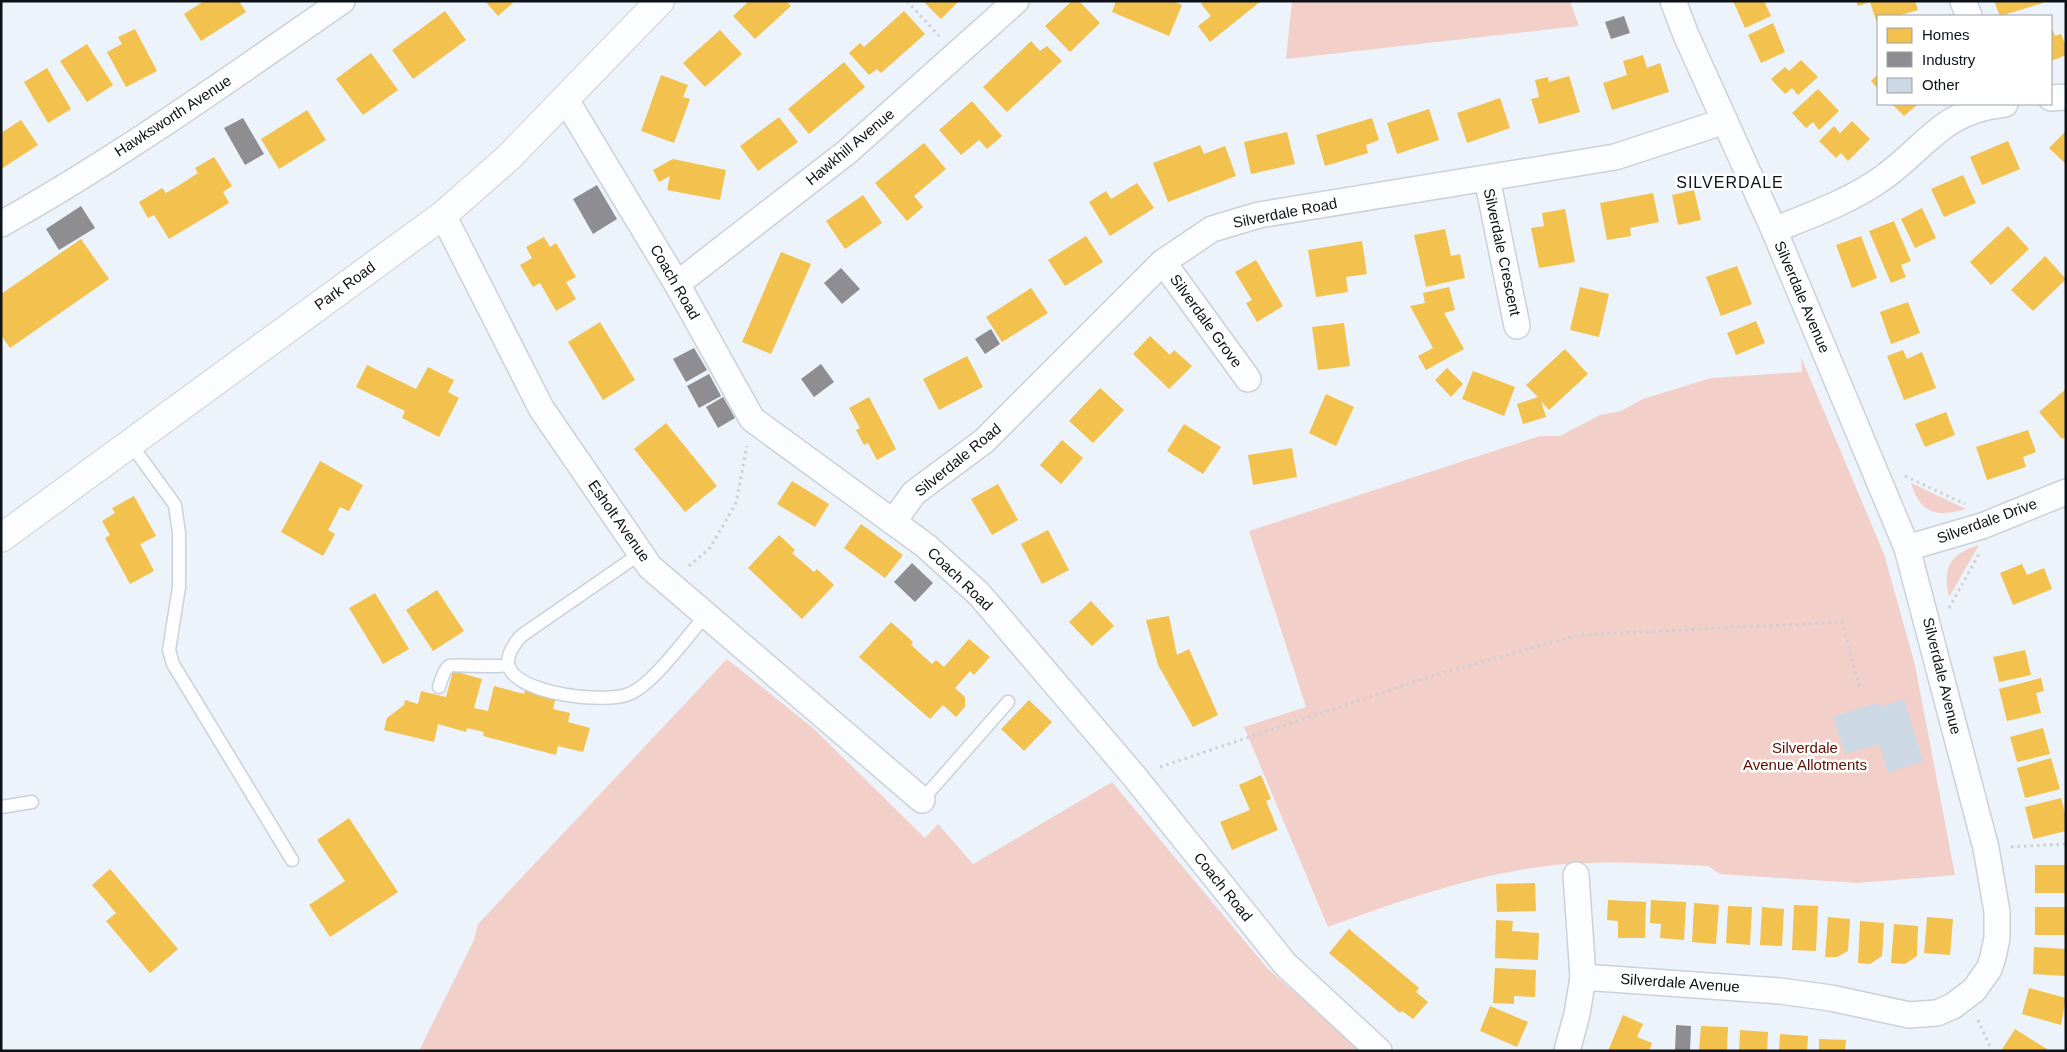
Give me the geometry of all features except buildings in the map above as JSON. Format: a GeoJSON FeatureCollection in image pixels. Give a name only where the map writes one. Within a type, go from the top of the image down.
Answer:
{"type":"FeatureCollection","features":[{"type":"Feature","properties":{"kind":"main road","name":"Park Road"},"geometry":{"type":"LineString","coordinates":[[1,538],[443,215],[508,158],[660,1]]}},
{"type":"Feature","properties":{"kind":"street","name":"Hawksworth Avenue"},"geometry":{"type":"LineString","coordinates":[[1,224],[42,201],[207,95],[342,1]]}},
{"type":"Feature","properties":{"kind":"street","name":"Hawkhill Avenue"},"geometry":{"type":"LineString","coordinates":[[677,284],[847,152],[1016,1]]}},
{"type":"Feature","properties":{"kind":"street","name":"Silverdale Avenue"},"geometry":{"type":"LineString","coordinates":[[1583,977],[1780,991],[1839,1000],[1909,1015],[1937,1013],[1967,997],[1981,983],[1989,969],[1997,938],[1995,897],[1986,848],[1908,548],[1774,230],[1686,35],[1673,1]]}},
{"type":"Feature","properties":{"kind":"street"},"geometry":{"type":"LineString","coordinates":[[1963,1],[1968,15]]}},
{"type":"Feature","properties":{"kind":"street"},"geometry":{"type":"LineString","coordinates":[[2052,98],[2066,97]]}},
{"type":"Feature","properties":{"kind":"street","name":"Coach Road"},"geometry":{"type":"LineString","coordinates":[[566,100],[677,284],[752,419],[926,546],[978,594],[1134,776],[1285,964],[1379,1051]]}},
{"type":"Feature","properties":{"kind":"street"},"geometry":{"type":"LineString","coordinates":[[1774,230],[1852,197],[1884,177],[1947,122],[1993,105]]}},
{"type":"Feature","properties":{"kind":"street","name":"Silverdale Road"},"geometry":{"type":"LineString","coordinates":[[893,522],[914,493],[984,441],[1163,262],[1212,229],[1259,215],[1615,157],[1725,122]]}},
{"type":"Feature","properties":{"kind":"street","name":"Silverdale Crescent"},"geometry":{"type":"LineString","coordinates":[[1487,178],[1517,326]]}},
{"type":"Feature","properties":{"kind":"street","name":"Esholt Avenue"},"geometry":{"type":"LineString","coordinates":[[443,215],[540,408],[650,567],[922,800]]}},
{"type":"Feature","properties":{"kind":"street","name":"Silverdale Grove"},"geometry":{"type":"LineString","coordinates":[[1163,262],[1248,379]]}},
{"type":"Feature","properties":{"kind":"street","name":"Silverdale Drive"},"geometry":{"type":"LineString","coordinates":[[1908,548],[1982,526],[2066,492]]}},
{"type":"Feature","properties":{"kind":"street"},"geometry":{"type":"LineString","coordinates":[[1566,1051],[1577,1014],[1583,977],[1576,875]]}},
{"type":"Feature","properties":{"kind":"lane"},"geometry":{"type":"LineString","coordinates":[[130,443],[176,505],[179,533],[179,587],[169,650],[173,664],[292,860]]}},
{"type":"Feature","properties":{"kind":"lane"},"geometry":{"type":"LineString","coordinates":[[641,553],[521,636],[511,650],[508,665],[513,674],[523,682],[550,691],[595,698],[630,694],[645,685],[706,615]]}},
{"type":"Feature","properties":{"kind":"lane"},"geometry":{"type":"LineString","coordinates":[[439,687],[448,667],[454,664],[487,668],[508,665]]}},
{"type":"Feature","properties":{"kind":"lane"},"geometry":{"type":"LineString","coordinates":[[922,800],[1008,702]]}},
{"type":"Feature","properties":{"kind":"lane"},"geometry":{"type":"LineString","coordinates":[[1,807],[32,802]]}},
{"type":"Feature","properties":{"kind":"path"},"geometry":{"type":"LineString","coordinates":[[908,1],[956,56]]}},
{"type":"Feature","properties":{"kind":"path"},"geometry":{"type":"LineString","coordinates":[[669,583],[710,548],[736,503],[752,419]]}},
{"type":"Feature","properties":{"kind":"path"},"geometry":{"type":"LineString","coordinates":[[1872,461],[1977,510],[1986,541],[1932,638]]}},
{"type":"Feature","properties":{"kind":"path"},"geometry":{"type":"LineString","coordinates":[[1134,776],[1436,674],[1578,635],[1842,622],[1860,689]]}},
{"type":"Feature","properties":{"kind":"path"},"geometry":{"type":"LineString","coordinates":[[1986,848],[2066,844]]}},
{"type":"Feature","properties":{"kind":"path"},"geometry":{"type":"LineString","coordinates":[[1967,997],[1992,1051]]}},
{"type":"Feature","properties":{"kind":"green space"},"geometry":{"type":"Polygon","coordinates":[[[1292,1],[1570,1],[1579,26],[1286,59],[1292,1]]]}},
{"type":"Feature","properties":{"kind":"green space","name":"Silverdale Avenue Allotments"},"geometry":{"type":"Polygon","coordinates":[[[1801,357],[1884,554],[1915,665],[1955,875],[1857,883],[1720,874],[1708,866],[1582,863],[1540,867],[1487,877],[1406,900],[1328,927],[1244,727],[1306,707],[1249,531],[1540,436],[1560,436],[1600,415],[1621,411],[1643,399],[1711,378],[1802,372],[1801,357]]]}},
{"type":"Feature","properties":{"kind":"green space"},"geometry":{"type":"Polygon","coordinates":[[[1911,483],[1966,509],[1946,513],[1931,511],[1920,502],[1911,483]]]}},
{"type":"Feature","properties":{"kind":"green space"},"geometry":{"type":"Polygon","coordinates":[[[1979,545],[1949,597],[1947,577],[1950,563],[1961,553],[1979,545]]]}},
{"type":"Feature","properties":{"kind":"green space"},"geometry":{"type":"Polygon","coordinates":[[[727,659],[813,728],[925,838],[938,824],[973,864],[1112,782],[1268,969],[1362,1051],[419,1051],[474,940],[478,924],[727,659]]]}},
{"type":"Feature","properties":{"kind":"district","name":"SILVERDALE"},"geometry":{"type":"Point","coordinates":[1730,182]}}]}
